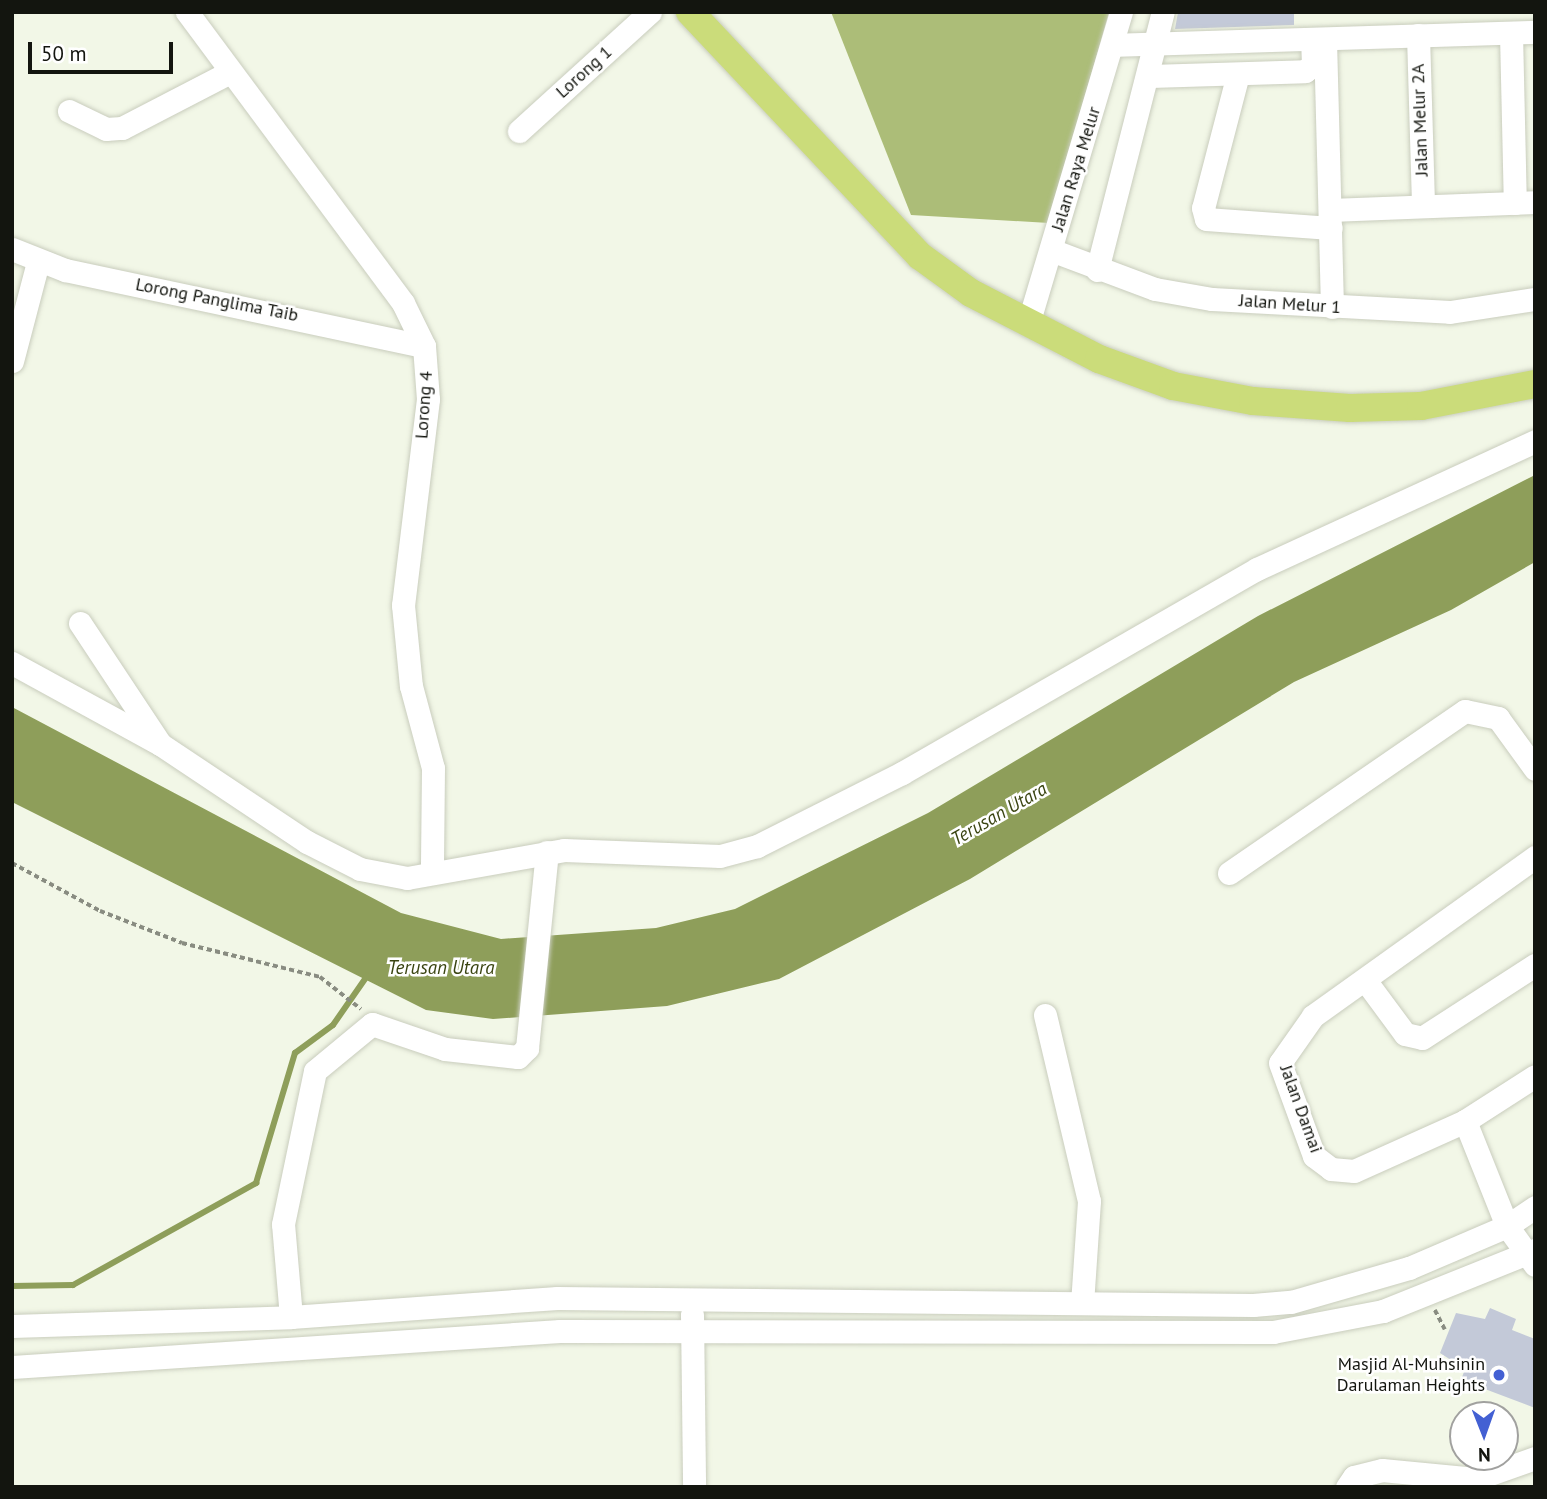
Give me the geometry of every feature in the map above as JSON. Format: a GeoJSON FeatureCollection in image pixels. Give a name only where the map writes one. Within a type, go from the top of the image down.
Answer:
{"type":"FeatureCollection","features":[{"type":"Feature","properties":{"kind":"main road"},"geometry":{"type":"LineString","coordinates":[[691,12],[920,256],[1028,324],[1173,386],[1253,401],[1421,406],[1535,384]]}},
{"type":"Feature","properties":{"kind":"street","name":"Lorong 4"},"geometry":{"type":"LineString","coordinates":[[187,12],[228,73],[354,234],[403,303],[424,346],[428,399],[403,605],[411,686],[433,768],[432,869]]}},
{"type":"Feature","properties":{"kind":"street","name":"Lorong 1"},"geometry":{"type":"LineString","coordinates":[[519,131],[650,12]]}},
{"type":"Feature","properties":{"kind":"street","name":"Jalan Raya Melur"},"geometry":{"type":"LineString","coordinates":[[1028,324],[1122,12]]}},
{"type":"Feature","properties":{"kind":"street"},"geometry":{"type":"LineString","coordinates":[[1097,270],[1150,76],[1163,12]]}},
{"type":"Feature","properties":{"kind":"street"},"geometry":{"type":"LineString","coordinates":[[1113,45],[1319,41],[1535,32]]}},
{"type":"Feature","properties":{"kind":"street"},"geometry":{"type":"LineString","coordinates":[[1238,74],[1203,208],[1206,219],[1330,219],[1423,206],[1525,202],[1511,33]]}},
{"type":"Feature","properties":{"kind":"street","name":"Jalan Melur 2A"},"geometry":{"type":"LineString","coordinates":[[1418,35],[1423,206]]}},
{"type":"Feature","properties":{"kind":"street"},"geometry":{"type":"LineString","coordinates":[[1150,76],[1310,69],[1319,41]]}},
{"type":"Feature","properties":{"kind":"street"},"geometry":{"type":"LineString","coordinates":[[1319,41],[1330,219],[1332,307]]}},
{"type":"Feature","properties":{"kind":"street"},"geometry":{"type":"LineString","coordinates":[[69,111],[106,130],[122,128],[228,73]]}},
{"type":"Feature","properties":{"kind":"street","name":"Lorong Panglima Taib"},"geometry":{"type":"LineString","coordinates":[[12,249],[38,262],[424,346]]}},
{"type":"Feature","properties":{"kind":"street","name":"Jalan Melur 1"},"geometry":{"type":"LineString","coordinates":[[1051,250],[1097,270],[1212,299],[1450,312],[1535,299]]}},
{"type":"Feature","properties":{"kind":"street"},"geometry":{"type":"LineString","coordinates":[[12,361],[38,262]]}},
{"type":"Feature","properties":{"kind":"street"},"geometry":{"type":"LineString","coordinates":[[12,663],[160,744],[307,842],[360,869],[407,878],[432,869],[625,849],[680,858],[757,846],[902,773],[1257,569],[1535,441]]}},
{"type":"Feature","properties":{"kind":"street"},"geometry":{"type":"LineString","coordinates":[[80,623],[160,744]]}},
{"type":"Feature","properties":{"kind":"street"},"geometry":{"type":"LineString","coordinates":[[1228,873],[1465,711],[1498,718],[1535,769]]}},
{"type":"Feature","properties":{"kind":"street"},"geometry":{"type":"LineString","coordinates":[[290,1317],[283,1224],[311,1085],[324,1059],[372,1024],[481,1055],[518,1057],[527,1048],[546,857]]}},
{"type":"Feature","properties":{"kind":"street","name":"Jalan Damai"},"geometry":{"type":"LineString","coordinates":[[1535,857],[1312,1016],[1280,1063],[1314,1156],[1331,1169],[1354,1171],[1465,1121],[1535,1076]]}},
{"type":"Feature","properties":{"kind":"street"},"geometry":{"type":"LineString","coordinates":[[1365,980],[1405,1034],[1422,1038],[1535,965]]}},
{"type":"Feature","properties":{"kind":"street"},"geometry":{"type":"LineString","coordinates":[[1045,1015],[1089,1201],[1082,1303]]}},
{"type":"Feature","properties":{"kind":"street"},"geometry":{"type":"LineString","coordinates":[[12,1367],[560,1331],[1273,1332],[1383,1311],[1532,1257],[1507,1226],[1465,1121]]}},
{"type":"Feature","properties":{"kind":"street"},"geometry":{"type":"LineString","coordinates":[[12,1326],[290,1317],[557,1298],[692,1297],[1082,1303],[1291,1302],[1409,1268],[1507,1226],[1535,1207]]}},
{"type":"Feature","properties":{"kind":"street"},"geometry":{"type":"LineString","coordinates":[[692,1297],[694,1487]]}},
{"type":"Feature","properties":{"kind":"street"},"geometry":{"type":"LineString","coordinates":[[1348,1487],[1354,1477],[1382,1470],[1476,1479],[1535,1458]]}},
{"type":"Feature","properties":{"kind":"path"},"geometry":{"type":"LineString","coordinates":[[12,863],[100,911],[182,943],[287,964],[335,988],[358,1004]]}},
{"type":"Feature","properties":{"kind":"shaded area"},"geometry":{"type":"Polygon","coordinates":[[[831,12],[1109,12],[1049,223],[911,215],[831,12]]]}},
{"type":"Feature","properties":{"kind":"water","name":"Terusan Utara"},"geometry":{"type":"Polygon","coordinates":[[[1535,475],[1535,562],[1451,610],[1294,682],[970,879],[779,979],[667,1006],[493,1019],[426,1010],[12,802],[12,707],[401,913],[501,939],[656,928],[735,909],[928,813],[1258,616],[1535,475]]]}},
{"type":"Feature","properties":{"kind":"building"},"geometry":{"type":"Polygon","coordinates":[[[1178,12],[1294,12],[1294,25],[1175,29],[1178,12]]]}},
{"type":"Feature","properties":{"kind":"building"},"geometry":{"type":"Polygon","coordinates":[[[1490,1308],[1516,1319],[1512,1330],[1535,1339],[1535,1408],[1461,1380],[1465,1369],[1440,1353],[1456,1313],[1485,1319],[1490,1308]]]}},
{"type":"Feature","properties":{"kind":"waterway"},"geometry":{"type":"LineString","coordinates":[[12,1286],[73,1285],[256,1183],[295,1053],[333,1025],[367,976]]}},
{"type":"Feature","properties":{"kind":"place","name":"Masjid Al-Muhsinin Darulaman Heights"},"geometry":{"type":"Point","coordinates":[1499,1375]}}]}
